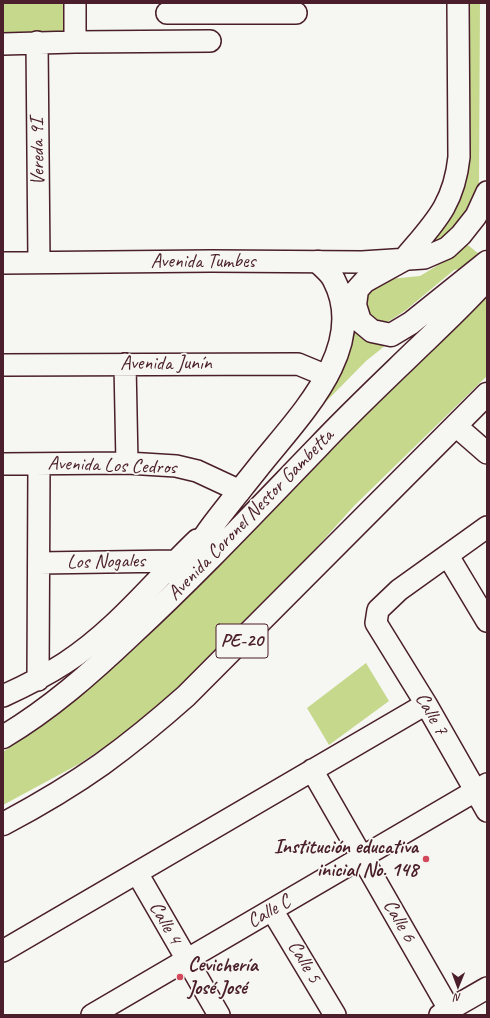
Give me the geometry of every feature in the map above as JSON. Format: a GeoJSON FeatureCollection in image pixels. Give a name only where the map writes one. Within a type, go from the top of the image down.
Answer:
{"type":"FeatureCollection","features":[{"type":"Feature","properties":{"kind":"highway"},"geometry":{"type":"LineString","coordinates":[[152,617],[212,526],[308,407],[327,376],[337,354],[342,335],[344,313],[349,298],[365,281],[403,260]]}},
{"type":"Feature","properties":{"kind":"highway"},"geometry":{"type":"LineString","coordinates":[[318,262],[334,279],[341,297],[349,298],[355,305],[360,321],[372,332],[391,335],[412,323],[487,262]]}},
{"type":"Feature","properties":{"kind":"highway","name":"Avenida Coronel Nestor Gambetta"},"geometry":{"type":"LineString","coordinates":[[3,737],[51,705],[94,670],[152,617],[239,530],[319,445],[470,298],[487,279]]}},
{"type":"Feature","properties":{"kind":"highway","name":"PE-20"},"geometry":{"type":"LineString","coordinates":[[3,824],[67,787],[102,764],[145,731],[186,696],[487,394]]}},
{"type":"Feature","properties":{"kind":"street"},"geometry":{"type":"LineString","coordinates":[[75,3],[75,42]]}},
{"type":"Feature","properties":{"kind":"street"},"geometry":{"type":"LineString","coordinates":[[403,260],[437,219],[449,199],[455,182],[459,157],[458,3]]}},
{"type":"Feature","properties":{"kind":"street"},"geometry":{"type":"LineString","coordinates":[[166,42],[166,8],[252,8],[296,14]]}},
{"type":"Feature","properties":{"kind":"street"},"geometry":{"type":"LineString","coordinates":[[3,44],[37,42],[210,41]]}},
{"type":"Feature","properties":{"kind":"street","name":"Vereda 9I"},"geometry":{"type":"LineString","coordinates":[[37,42],[39,262]]}},
{"type":"Feature","properties":{"kind":"street","name":"Avenida Tumbes"},"geometry":{"type":"LineString","coordinates":[[3,263],[362,262],[424,258],[447,248],[461,235],[476,216],[487,192]]}},
{"type":"Feature","properties":{"kind":"street"},"geometry":{"type":"LineString","coordinates":[[125,364],[127,463]]}},
{"type":"Feature","properties":{"kind":"street","name":"Avenida Junín"},"geometry":{"type":"LineString","coordinates":[[3,365],[298,364],[327,376]]}},
{"type":"Feature","properties":{"kind":"street"},"geometry":{"type":"LineString","coordinates":[[456,426],[487,453]]}},
{"type":"Feature","properties":{"kind":"street","name":"Avenida Los Cedros"},"geometry":{"type":"LineString","coordinates":[[3,464],[127,463],[176,466],[197,471],[240,491]]}},
{"type":"Feature","properties":{"kind":"street"},"geometry":{"type":"LineString","coordinates":[[38,680],[39,464]]}},
{"type":"Feature","properties":{"kind":"street"},"geometry":{"type":"LineString","coordinates":[[3,696],[38,680],[66,662],[114,623],[174,561],[212,526]]}},
{"type":"Feature","properties":{"kind":"street"},"geometry":{"type":"LineString","coordinates":[[487,527],[448,556],[487,621]]}},
{"type":"Feature","properties":{"kind":"street","name":"Calle 7"},"geometry":{"type":"LineString","coordinates":[[448,556],[399,590],[378,610],[376,623],[426,704],[481,787],[487,811]]}},
{"type":"Feature","properties":{"kind":"street","name":"Los Nogales"},"geometry":{"type":"LineString","coordinates":[[39,563],[174,561]]}},
{"type":"Feature","properties":{"kind":"street"},"geometry":{"type":"LineString","coordinates":[[3,951],[426,704]]}},
{"type":"Feature","properties":{"kind":"street","name":"Calle 6"},"geometry":{"type":"LineString","coordinates":[[312,770],[362,857],[444,1012]]}},
{"type":"Feature","properties":{"kind":"street","name":"Calle C"},"geometry":{"type":"LineString","coordinates":[[98,1014],[481,787]]}},
{"type":"Feature","properties":{"kind":"street","name":"Calle 4"},"geometry":{"type":"LineString","coordinates":[[137,873],[219,1015]]}},
{"type":"Feature","properties":{"kind":"street","name":"Calle 5"},"geometry":{"type":"LineString","coordinates":[[272,910],[335,1015]]}},
{"type":"Feature","properties":{"kind":"street"},"geometry":{"type":"LineString","coordinates":[[444,1012],[487,988]]}},
{"type":"Feature","properties":{"kind":"green space"},"geometry":{"type":"Polygon","coordinates":[[[3,3],[66,3],[66,37],[3,37],[3,3]]]}},
{"type":"Feature","properties":{"kind":"green space"},"geometry":{"type":"Polygon","coordinates":[[[464,3],[480,3],[479,183],[464,214],[451,232],[439,242],[433,241],[431,237],[446,217],[464,3]]]}},
{"type":"Feature","properties":{"kind":"green space"},"geometry":{"type":"Polygon","coordinates":[[[463,241],[479,254],[459,269],[454,270],[406,310],[386,323],[374,322],[365,313],[365,289],[389,279],[420,276],[448,259],[463,241]]]}},
{"type":"Feature","properties":{"kind":"green space"},"geometry":{"type":"Polygon","coordinates":[[[487,286],[487,376],[354,506],[234,639],[136,726],[79,764],[3,805],[3,752],[136,647],[487,286]]]}},
{"type":"Feature","properties":{"kind":"green space"},"geometry":{"type":"Polygon","coordinates":[[[348,317],[391,341],[366,361],[298,430],[348,317]]]}},
{"type":"Feature","properties":{"kind":"green space"},"geometry":{"type":"Polygon","coordinates":[[[366,663],[389,701],[329,745],[307,708],[366,663]]]}},
{"type":"Feature","properties":{"kind":"place","name":"Institución educativa inicial No. 148"},"geometry":{"type":"Point","coordinates":[426,859]}},
{"type":"Feature","properties":{"kind":"place","name":"Cevichería José José"},"geometry":{"type":"Point","coordinates":[180,977]}}]}
